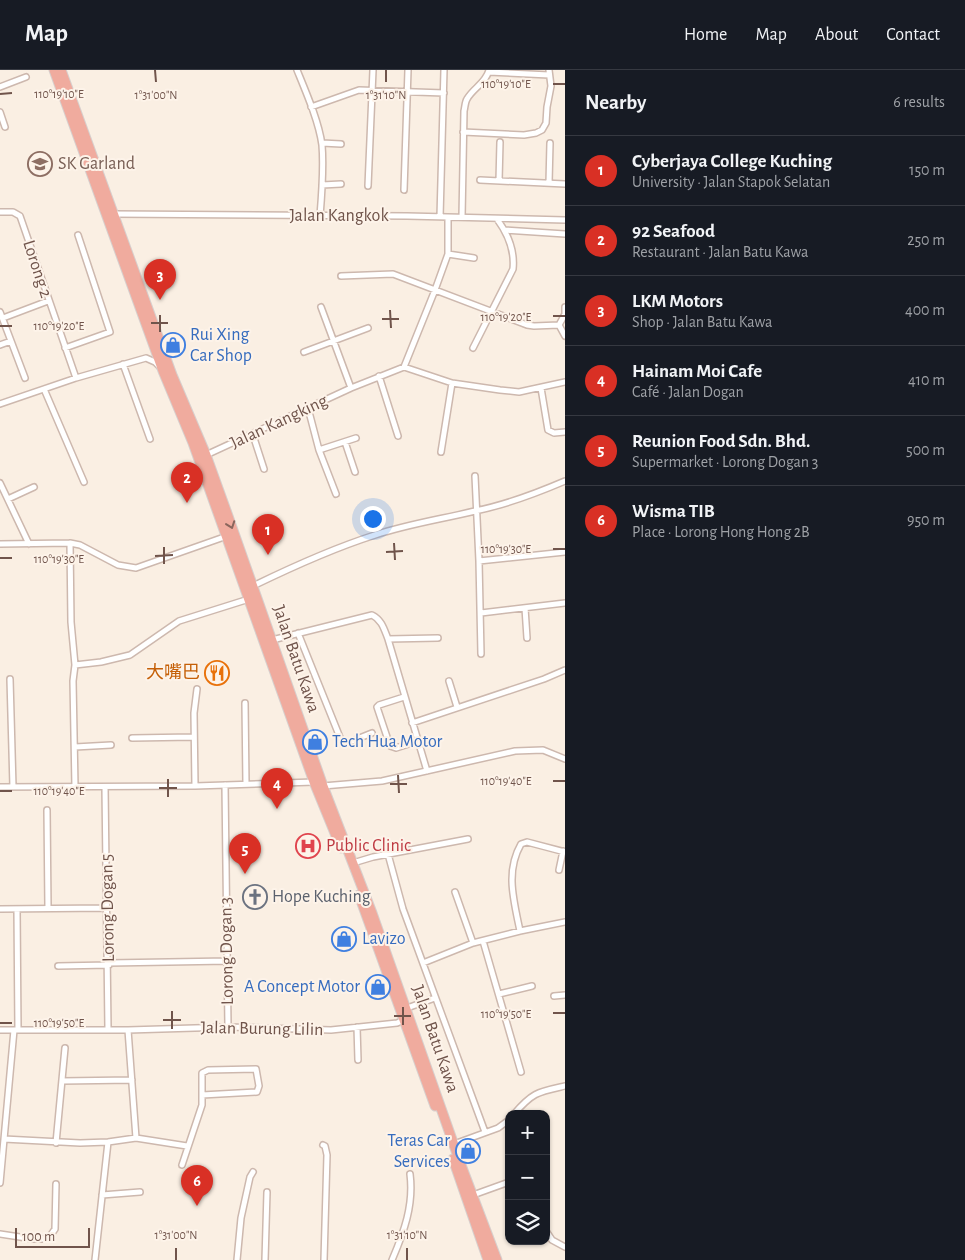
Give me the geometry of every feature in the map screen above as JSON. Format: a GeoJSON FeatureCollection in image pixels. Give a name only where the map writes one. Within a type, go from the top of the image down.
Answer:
{"type":"FeatureCollection","features":[{"type":"Feature","properties":{"kind":"highway","name":"Jalan Batu Kawa"},"geometry":{"type":"LineString","coordinates":[[54,70],[163,371],[194,443],[314,782],[346,860],[404,1020],[488,1260]]}},
{"type":"Feature","properties":{"kind":"highway","name":"Jalan Batu Kawa"},"geometry":{"type":"LineString","coordinates":[[61,70],[172,375],[206,455],[323,786],[407,1008],[497,1260]]}},
{"type":"Feature","properties":{"kind":"street"},"geometry":{"type":"LineString","coordinates":[[298,70],[322,144],[320,216]]}},
{"type":"Feature","properties":{"kind":"street"},"geometry":{"type":"LineString","coordinates":[[368,186],[373,70]]}},
{"type":"Feature","properties":{"kind":"street"},"geometry":{"type":"LineString","coordinates":[[404,190],[408,70]]}},
{"type":"Feature","properties":{"kind":"street"},"geometry":{"type":"LineString","coordinates":[[440,217],[444,70]]}},
{"type":"Feature","properties":{"kind":"street"},"geometry":{"type":"LineString","coordinates":[[462,217],[463,132],[464,111],[467,99],[479,87],[489,71],[549,73],[551,86],[546,107],[546,123],[542,130],[524,135],[463,132]]}},
{"type":"Feature","properties":{"kind":"street"},"geometry":{"type":"LineString","coordinates":[[0,87],[26,77]]}},
{"type":"Feature","properties":{"kind":"street"},"geometry":{"type":"LineString","coordinates":[[311,107],[360,90],[444,93]]}},
{"type":"Feature","properties":{"kind":"street"},"geometry":{"type":"LineString","coordinates":[[0,112],[5,127]]}},
{"type":"Feature","properties":{"kind":"street"},"geometry":{"type":"LineString","coordinates":[[499,181],[500,142]]}},
{"type":"Feature","properties":{"kind":"street"},"geometry":{"type":"LineString","coordinates":[[549,183],[550,143]]}},
{"type":"Feature","properties":{"kind":"street"},"geometry":{"type":"LineString","coordinates":[[322,144],[341,144]]}},
{"type":"Feature","properties":{"kind":"street"},"geometry":{"type":"LineString","coordinates":[[480,180],[565,184]]}},
{"type":"Feature","properties":{"kind":"street"},"geometry":{"type":"LineString","coordinates":[[322,185],[342,184]]}},
{"type":"Feature","properties":{"kind":"street","name":"Lorong 2"},"geometry":{"type":"LineString","coordinates":[[0,212],[13,212],[20,216],[76,378]]}},
{"type":"Feature","properties":{"kind":"street","name":"Jalan Kangkok"},"geometry":{"type":"LineString","coordinates":[[114,214],[462,217],[565,220]]}},
{"type":"Feature","properties":{"kind":"street"},"geometry":{"type":"LineString","coordinates":[[448,218],[448,254],[404,367],[452,383],[518,392],[565,382]]}},
{"type":"Feature","properties":{"kind":"street"},"geometry":{"type":"LineString","coordinates":[[473,348],[513,269],[514,256],[505,230],[498,218]]}},
{"type":"Feature","properties":{"kind":"street"},"geometry":{"type":"LineString","coordinates":[[505,230],[565,234]]}},
{"type":"Feature","properties":{"kind":"street"},"geometry":{"type":"LineString","coordinates":[[65,348],[110,332],[78,235]]}},
{"type":"Feature","properties":{"kind":"street"},"geometry":{"type":"LineString","coordinates":[[448,254],[474,258]]}},
{"type":"Feature","properties":{"kind":"street"},"geometry":{"type":"LineString","coordinates":[[340,276],[394,274],[534,326],[559,325]]}},
{"type":"Feature","properties":{"kind":"street"},"geometry":{"type":"LineString","coordinates":[[2,318],[48,301]]}},
{"type":"Feature","properties":{"kind":"street"},"geometry":{"type":"LineString","coordinates":[[321,307],[352,388]]}},
{"type":"Feature","properties":{"kind":"street"},"geometry":{"type":"LineString","coordinates":[[559,325],[565,307]]}},
{"type":"Feature","properties":{"kind":"street"},"geometry":{"type":"LineString","coordinates":[[0,312],[25,378]]}},
{"type":"Feature","properties":{"kind":"street"},"geometry":{"type":"LineString","coordinates":[[559,325],[565,336]]}},
{"type":"Feature","properties":{"kind":"street"},"geometry":{"type":"LineString","coordinates":[[304,352],[368,328]]}},
{"type":"Feature","properties":{"kind":"street"},"geometry":{"type":"LineString","coordinates":[[146,358],[152,348],[150,333]]}},
{"type":"Feature","properties":{"kind":"street"},"geometry":{"type":"LineString","coordinates":[[0,346],[11,341]]}},
{"type":"Feature","properties":{"kind":"street"},"geometry":{"type":"LineString","coordinates":[[0,404],[76,378],[146,358],[155,362],[163,371]]}},
{"type":"Feature","properties":{"kind":"street"},"geometry":{"type":"LineString","coordinates":[[123,364],[150,439]]}},
{"type":"Feature","properties":{"kind":"street","name":"Jalan Kangking"},"geometry":{"type":"LineString","coordinates":[[206,455],[352,388],[404,367]]}},
{"type":"Feature","properties":{"kind":"street"},"geometry":{"type":"LineString","coordinates":[[379,376],[398,436]]}},
{"type":"Feature","properties":{"kind":"street"},"geometry":{"type":"LineString","coordinates":[[441,452],[452,383]]}},
{"type":"Feature","properties":{"kind":"street"},"geometry":{"type":"LineString","coordinates":[[541,388],[548,430],[554,433],[565,432]]}},
{"type":"Feature","properties":{"kind":"street"},"geometry":{"type":"LineString","coordinates":[[44,389],[84,482]]}},
{"type":"Feature","properties":{"kind":"street"},"geometry":{"type":"LineString","coordinates":[[308,408],[319,450],[336,494]]}},
{"type":"Feature","properties":{"kind":"street"},"geometry":{"type":"LineString","coordinates":[[253,435],[264,469]]}},
{"type":"Feature","properties":{"kind":"street"},"geometry":{"type":"LineString","coordinates":[[319,450],[356,438]]}},
{"type":"Feature","properties":{"kind":"street"},"geometry":{"type":"LineString","coordinates":[[345,442],[356,472]]}},
{"type":"Feature","properties":{"kind":"street"},"geometry":{"type":"LineString","coordinates":[[475,476],[481,654]]}},
{"type":"Feature","properties":{"kind":"street"},"geometry":{"type":"LineString","coordinates":[[253,586],[376,534],[437,518],[477,511],[565,481]]}},
{"type":"Feature","properties":{"kind":"street"},"geometry":{"type":"LineString","coordinates":[[0,483],[29,544]]}},
{"type":"Feature","properties":{"kind":"street"},"geometry":{"type":"LineString","coordinates":[[8,499],[34,487]]}},
{"type":"Feature","properties":{"kind":"street"},"geometry":{"type":"LineString","coordinates":[[0,544],[70,543],[80,545],[118,566],[136,568],[226,536]]}},
{"type":"Feature","properties":{"kind":"street"},"geometry":{"type":"LineString","coordinates":[[70,543],[71,622],[75,665],[73,681],[75,787]]}},
{"type":"Feature","properties":{"kind":"street"},"geometry":{"type":"LineString","coordinates":[[479,561],[565,552]]}},
{"type":"Feature","properties":{"kind":"street"},"geometry":{"type":"LineString","coordinates":[[75,665],[101,662],[130,655],[179,621],[249,599]]}},
{"type":"Feature","properties":{"kind":"street"},"geometry":{"type":"LineString","coordinates":[[480,613],[565,603]]}},
{"type":"Feature","properties":{"kind":"street"},"geometry":{"type":"LineString","coordinates":[[525,608],[527,638]]}},
{"type":"Feature","properties":{"kind":"street"},"geometry":{"type":"LineString","coordinates":[[272,640],[372,615],[380,620],[388,639],[427,771]]}},
{"type":"Feature","properties":{"kind":"street"},"geometry":{"type":"LineString","coordinates":[[298,633],[341,740],[347,742],[372,733]]}},
{"type":"Feature","properties":{"kind":"street"},"geometry":{"type":"LineString","coordinates":[[388,639],[438,638]]}},
{"type":"Feature","properties":{"kind":"street"},"geometry":{"type":"LineString","coordinates":[[412,723],[544,679],[565,670]]}},
{"type":"Feature","properties":{"kind":"street"},"geometry":{"type":"LineString","coordinates":[[10,679],[14,787]]}},
{"type":"Feature","properties":{"kind":"street"},"geometry":{"type":"LineString","coordinates":[[449,681],[457,707]]}},
{"type":"Feature","properties":{"kind":"street"},"geometry":{"type":"LineString","coordinates":[[195,786],[193,737],[194,702],[197,689]]}},
{"type":"Feature","properties":{"kind":"street"},"geometry":{"type":"LineString","coordinates":[[404,696],[378,707],[390,746],[396,748],[418,741]]}},
{"type":"Feature","properties":{"kind":"street"},"geometry":{"type":"LineString","coordinates":[[245,703],[246,784]]}},
{"type":"Feature","properties":{"kind":"street"},"geometry":{"type":"LineString","coordinates":[[132,738],[193,737]]}},
{"type":"Feature","properties":{"kind":"street"},"geometry":{"type":"LineString","coordinates":[[75,747],[111,745]]}},
{"type":"Feature","properties":{"kind":"street"},"geometry":{"type":"LineString","coordinates":[[323,786],[382,781],[515,751],[543,750],[565,759]]}},
{"type":"Feature","properties":{"kind":"street"},"geometry":{"type":"LineString","coordinates":[[0,787],[195,786],[314,782]]}},
{"type":"Feature","properties":{"kind":"street","name":"Lorong Dogan 3"},"geometry":{"type":"LineString","coordinates":[[225,785],[228,1027]]}},
{"type":"Feature","properties":{"kind":"street","name":"Lorong Dogan 5"},"geometry":{"type":"LineString","coordinates":[[105,787],[109,964],[108,1029]]}},
{"type":"Feature","properties":{"kind":"street"},"geometry":{"type":"LineString","coordinates":[[47,810],[48,908]]}},
{"type":"Feature","properties":{"kind":"street"},"geometry":{"type":"LineString","coordinates":[[353,863],[388,854],[468,839]]}},
{"type":"Feature","properties":{"kind":"street"},"geometry":{"type":"LineString","coordinates":[[520,931],[510,880],[517,850],[521,844],[527,842],[564,852],[559,870]]}},
{"type":"Feature","properties":{"kind":"street"},"geometry":{"type":"LineString","coordinates":[[388,854],[403,909],[486,1132]]}},
{"type":"Feature","properties":{"kind":"street"},"geometry":{"type":"LineString","coordinates":[[454,892],[473,944]]}},
{"type":"Feature","properties":{"kind":"street"},"geometry":{"type":"LineString","coordinates":[[0,909],[107,908]]}},
{"type":"Feature","properties":{"kind":"street"},"geometry":{"type":"LineString","coordinates":[[0,1183],[16,1030],[17,909]]}},
{"type":"Feature","properties":{"kind":"street"},"geometry":{"type":"LineString","coordinates":[[423,963],[483,941],[565,922]]}},
{"type":"Feature","properties":{"kind":"street"},"geometry":{"type":"LineString","coordinates":[[483,941],[521,1072]]}},
{"type":"Feature","properties":{"kind":"street"},"geometry":{"type":"LineString","coordinates":[[58,966],[228,962]]}},
{"type":"Feature","properties":{"kind":"street"},"geometry":{"type":"LineString","coordinates":[[499,994],[532,986]]}},
{"type":"Feature","properties":{"kind":"street"},"geometry":{"type":"LineString","coordinates":[[554,996],[565,995]]}},
{"type":"Feature","properties":{"kind":"street"},"geometry":{"type":"LineString","coordinates":[[407,1008],[435,998]]}},
{"type":"Feature","properties":{"kind":"street","name":"Jalan Burung Lilin"},"geometry":{"type":"LineString","coordinates":[[0,1030],[128,1030],[228,1027],[331,1030],[397,1023],[404,1020]]}},
{"type":"Feature","properties":{"kind":"street"},"geometry":{"type":"LineString","coordinates":[[357,1027],[358,1060]]}},
{"type":"Feature","properties":{"kind":"street"},"geometry":{"type":"LineString","coordinates":[[128,1030],[136,1138]]}},
{"type":"Feature","properties":{"kind":"street"},"geometry":{"type":"LineString","coordinates":[[56,1143],[65,1048]]}},
{"type":"Feature","properties":{"kind":"street"},"geometry":{"type":"LineString","coordinates":[[182,1164],[202,1105],[202,1095],[202,1073],[204,1070],[256,1069],[259,1086],[257,1092],[202,1095]]}},
{"type":"Feature","properties":{"kind":"street"},"geometry":{"type":"LineString","coordinates":[[62,1081],[132,1080]]}},
{"type":"Feature","properties":{"kind":"street"},"geometry":{"type":"LineString","coordinates":[[518,1110],[530,1096],[538,1092],[565,1086]]}},
{"type":"Feature","properties":{"kind":"street"},"geometry":{"type":"LineString","coordinates":[[454,1144],[498,1128],[505,1123]]}},
{"type":"Feature","properties":{"kind":"street"},"geometry":{"type":"LineString","coordinates":[[4,1139],[56,1143],[108,1142],[136,1138],[187,1146]]}},
{"type":"Feature","properties":{"kind":"street"},"geometry":{"type":"LineString","coordinates":[[95,1260],[108,1142]]}},
{"type":"Feature","properties":{"kind":"street"},"geometry":{"type":"LineString","coordinates":[[323,1146],[325,1146],[327,1155],[324,1260]]}},
{"type":"Feature","properties":{"kind":"street"},"geometry":{"type":"LineString","coordinates":[[237,1260],[241,1218],[250,1177],[253,1172]]}},
{"type":"Feature","properties":{"kind":"street"},"geometry":{"type":"LineString","coordinates":[[392,1260],[406,1222],[412,1198],[410,1174]]}},
{"type":"Feature","properties":{"kind":"street"},"geometry":{"type":"LineString","coordinates":[[473,1195],[505,1183]]}},
{"type":"Feature","properties":{"kind":"street"},"geometry":{"type":"LineString","coordinates":[[0,1234],[33,1239],[48,1239],[55,1229],[56,1184]]}},
{"type":"Feature","properties":{"kind":"street"},"geometry":{"type":"LineString","coordinates":[[102,1195],[140,1192]]}},
{"type":"Feature","properties":{"kind":"street"},"geometry":{"type":"LineString","coordinates":[[265,1260],[267,1192]]}},
{"type":"Feature","properties":{"kind":"street"},"geometry":{"type":"LineString","coordinates":[[550,1237],[565,1247]]}},
{"type":"Feature","properties":{"kind":"place","name":"SK Garland"},"geometry":{"type":"Point","coordinates":[40,164]}},
{"type":"Feature","properties":{"kind":"place","name":"LKM Motors"},"geometry":{"type":"Point","coordinates":[160,300]}},
{"type":"Feature","properties":{"kind":"place","name":"Rui Xing Car Shop"},"geometry":{"type":"Point","coordinates":[173,345]}},
{"type":"Feature","properties":{"kind":"place","name":"92 Seafood"},"geometry":{"type":"Point","coordinates":[187,503]}},
{"type":"Feature","properties":{"kind":"place","name":"Cyberjaya College Kuching"},"geometry":{"type":"Point","coordinates":[268,555]}},
{"type":"Feature","properties":{"kind":"place","name":"大嘴巴"},"geometry":{"type":"Point","coordinates":[217,673]}},
{"type":"Feature","properties":{"kind":"place","name":"Tech Hua Motor"},"geometry":{"type":"Point","coordinates":[315,742]}},
{"type":"Feature","properties":{"kind":"place","name":"Hainam Moi Cafe"},"geometry":{"type":"Point","coordinates":[277,809]}},
{"type":"Feature","properties":{"kind":"place","name":"Public Clinic"},"geometry":{"type":"Point","coordinates":[308,846]}},
{"type":"Feature","properties":{"kind":"place","name":"Reunion Food Sdn. Bhd."},"geometry":{"type":"Point","coordinates":[245,874]}},
{"type":"Feature","properties":{"kind":"place","name":"Hope Kuching"},"geometry":{"type":"Point","coordinates":[255,897]}},
{"type":"Feature","properties":{"kind":"place","name":"Lavizo"},"geometry":{"type":"Point","coordinates":[344,939]}},
{"type":"Feature","properties":{"kind":"place","name":"A Concept Motor"},"geometry":{"type":"Point","coordinates":[378,987]}},
{"type":"Feature","properties":{"kind":"place","name":"Teras Car Services"},"geometry":{"type":"Point","coordinates":[468,1151]}},
{"type":"Feature","properties":{"kind":"place","name":"Wisma TIB"},"geometry":{"type":"Point","coordinates":[197,1206]}}]}
